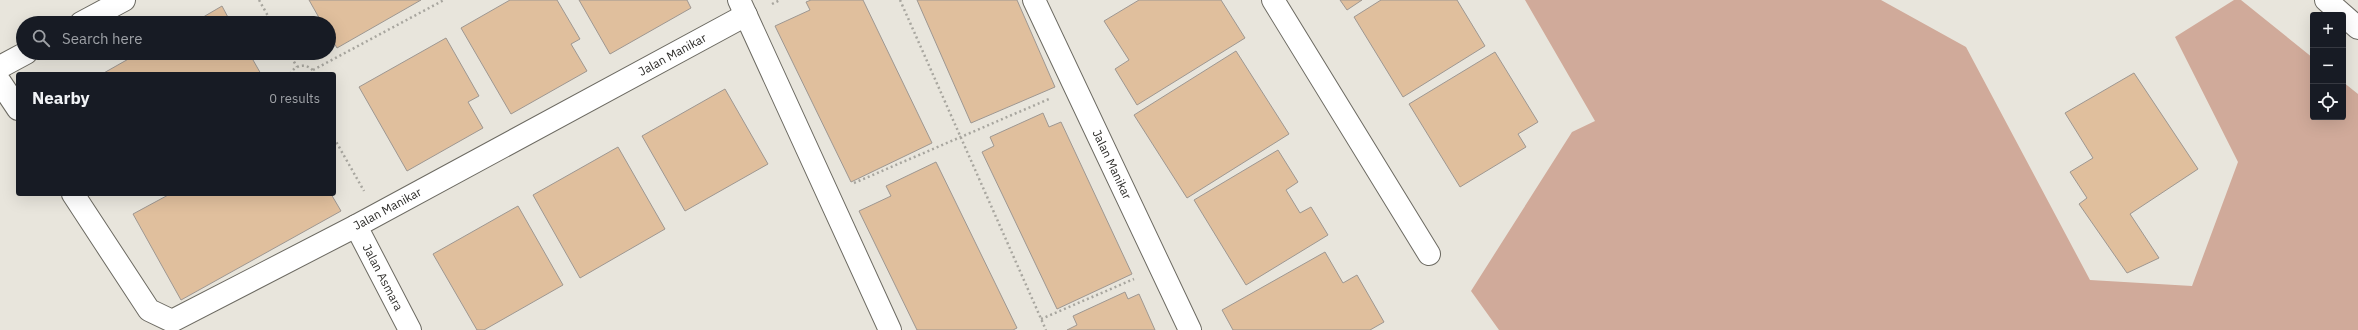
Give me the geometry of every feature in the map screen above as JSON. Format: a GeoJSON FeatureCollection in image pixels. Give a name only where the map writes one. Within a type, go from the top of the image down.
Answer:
{"type":"FeatureCollection","features":[{"type":"Feature","properties":{"kind":"street"},"geometry":{"type":"LineString","coordinates":[[95,16],[124,0]]}},
{"type":"Feature","properties":{"kind":"street","name":"Jalan Manikar"},"geometry":{"type":"LineString","coordinates":[[1034,0],[1190,330]]}},
{"type":"Feature","properties":{"kind":"street"},"geometry":{"type":"LineString","coordinates":[[1273,0],[1429,254]]}},
{"type":"Feature","properties":{"kind":"street"},"geometry":{"type":"LineString","coordinates":[[2326,0],[2358,28]]}},
{"type":"Feature","properties":{"kind":"street","name":"Jalan Manikar"},"geometry":{"type":"LineString","coordinates":[[74,196],[149,310],[172,321],[356,226],[742,8],[890,330]]}},
{"type":"Feature","properties":{"kind":"street"},"geometry":{"type":"LineString","coordinates":[[0,67],[16,58]]}},
{"type":"Feature","properties":{"kind":"street"},"geometry":{"type":"LineString","coordinates":[[0,82],[16,107]]}},
{"type":"Feature","properties":{"kind":"street","name":"Jalan Asmara"},"geometry":{"type":"LineString","coordinates":[[356,226],[410,330]]}},
{"type":"Feature","properties":{"kind":"path"},"geometry":{"type":"LineString","coordinates":[[259,0],[268,16]]}},
{"type":"Feature","properties":{"kind":"path"},"geometry":{"type":"LineString","coordinates":[[336,58],[444,0]]}},
{"type":"Feature","properties":{"kind":"path"},"geometry":{"type":"LineString","coordinates":[[900,0],[1046,330]]}},
{"type":"Feature","properties":{"kind":"path"},"geometry":{"type":"LineString","coordinates":[[294,60],[297,66]]}},
{"type":"Feature","properties":{"kind":"path"},"geometry":{"type":"LineString","coordinates":[[292,72],[297,66],[306,66],[313,70],[332,60]]}},
{"type":"Feature","properties":{"kind":"path"},"geometry":{"type":"LineString","coordinates":[[828,194],[1075,87]]}},
{"type":"Feature","properties":{"kind":"path"},"geometry":{"type":"LineString","coordinates":[[336,142],[377,214]]}},
{"type":"Feature","properties":{"kind":"path"},"geometry":{"type":"LineString","coordinates":[[1041,319],[1160,267]]}},
{"type":"Feature","properties":{"kind":"shaded area"},"geometry":{"type":"Polygon","coordinates":[[[1525,0],[1881,0],[1966,47],[2090,280],[2192,286],[2238,162],[2175,37],[2234,0],[2241,0],[2310,56],[2310,120],[2346,120],[2346,84],[2358,94],[2358,330],[1499,330],[1471,291],[1572,132],[1595,121],[1525,0]]]}},
{"type":"Feature","properties":{"kind":"building"},"geometry":{"type":"Polygon","coordinates":[[[309,0],[421,0],[337,48],[336,16],[318,16],[309,0]]]}},
{"type":"Feature","properties":{"kind":"building"},"geometry":{"type":"Polygon","coordinates":[[[510,0],[557,0],[580,39],[571,44],[587,71],[511,114],[461,28],[510,0]]]}},
{"type":"Feature","properties":{"kind":"building"},"geometry":{"type":"Polygon","coordinates":[[[579,0],[687,0],[691,8],[610,54],[579,0]]]}},
{"type":"Feature","properties":{"kind":"building"},"geometry":{"type":"Polygon","coordinates":[[[811,0],[863,0],[932,143],[851,182],[775,26],[810,10],[806,2],[811,0]]]}},
{"type":"Feature","properties":{"kind":"building"},"geometry":{"type":"Polygon","coordinates":[[[917,0],[1017,0],[1055,87],[971,123],[917,0]]]}},
{"type":"Feature","properties":{"kind":"building"},"geometry":{"type":"Polygon","coordinates":[[[1139,0],[1221,0],[1245,38],[1137,105],[1115,69],[1129,60],[1104,21],[1139,0]]]}},
{"type":"Feature","properties":{"kind":"building"},"geometry":{"type":"Polygon","coordinates":[[[1340,0],[1362,0],[1347,10],[1340,0]]]}},
{"type":"Feature","properties":{"kind":"building"},"geometry":{"type":"Polygon","coordinates":[[[1381,0],[1457,0],[1485,46],[1403,97],[1354,17],[1381,0]]]}},
{"type":"Feature","properties":{"kind":"building"},"geometry":{"type":"Polygon","coordinates":[[[222,6],[227,16],[205,16],[222,6]]]}},
{"type":"Feature","properties":{"kind":"building"},"geometry":{"type":"Polygon","coordinates":[[[446,38],[479,96],[468,102],[483,128],[407,171],[359,87],[446,38]]]}},
{"type":"Feature","properties":{"kind":"building"},"geometry":{"type":"Polygon","coordinates":[[[1236,51],[1289,134],[1187,198],[1134,115],[1236,51]]]}},
{"type":"Feature","properties":{"kind":"building"},"geometry":{"type":"Polygon","coordinates":[[[1495,52],[1538,122],[1518,134],[1526,147],[1460,187],[1409,104],[1495,52]]]}},
{"type":"Feature","properties":{"kind":"building"},"geometry":{"type":"Polygon","coordinates":[[[127,60],[253,60],[260,72],[106,72],[127,60]]]}},
{"type":"Feature","properties":{"kind":"building"},"geometry":{"type":"Polygon","coordinates":[[[2134,73],[2198,169],[2130,214],[2159,258],[2127,273],[2079,204],[2087,198],[2070,172],[2093,158],[2065,113],[2134,73]]]}},
{"type":"Feature","properties":{"kind":"building"},"geometry":{"type":"Polygon","coordinates":[[[725,89],[768,164],[685,211],[642,136],[725,89]]]}},
{"type":"Feature","properties":{"kind":"building"},"geometry":{"type":"Polygon","coordinates":[[[1043,113],[1049,127],[1061,122],[1132,274],[1057,309],[982,152],[994,146],[990,137],[1043,113]]]}},
{"type":"Feature","properties":{"kind":"building"},"geometry":{"type":"Polygon","coordinates":[[[618,147],[665,229],[580,278],[533,195],[618,147]]]}},
{"type":"Feature","properties":{"kind":"building"},"geometry":{"type":"Polygon","coordinates":[[[1278,150],[1298,182],[1286,190],[1300,213],[1311,207],[1328,235],[1246,285],[1194,200],[1278,150]]]}},
{"type":"Feature","properties":{"kind":"building"},"geometry":{"type":"Polygon","coordinates":[[[936,162],[1017,328],[1013,330],[917,330],[859,211],[891,196],[886,186],[936,162]]]}},
{"type":"Feature","properties":{"kind":"building"},"geometry":{"type":"Polygon","coordinates":[[[166,196],[332,196],[341,211],[181,300],[133,214],[166,196]]]}},
{"type":"Feature","properties":{"kind":"building"},"geometry":{"type":"Polygon","coordinates":[[[518,206],[563,285],[484,330],[477,330],[433,254],[518,206]]]}},
{"type":"Feature","properties":{"kind":"building"},"geometry":{"type":"Polygon","coordinates":[[[1325,252],[1343,283],[1357,275],[1384,322],[1370,330],[1233,330],[1222,310],[1325,252]]]}},
{"type":"Feature","properties":{"kind":"building"},"geometry":{"type":"Polygon","coordinates":[[[1125,292],[1128,299],[1139,294],[1155,330],[1067,330],[1077,325],[1073,316],[1125,292]]]}}]}
